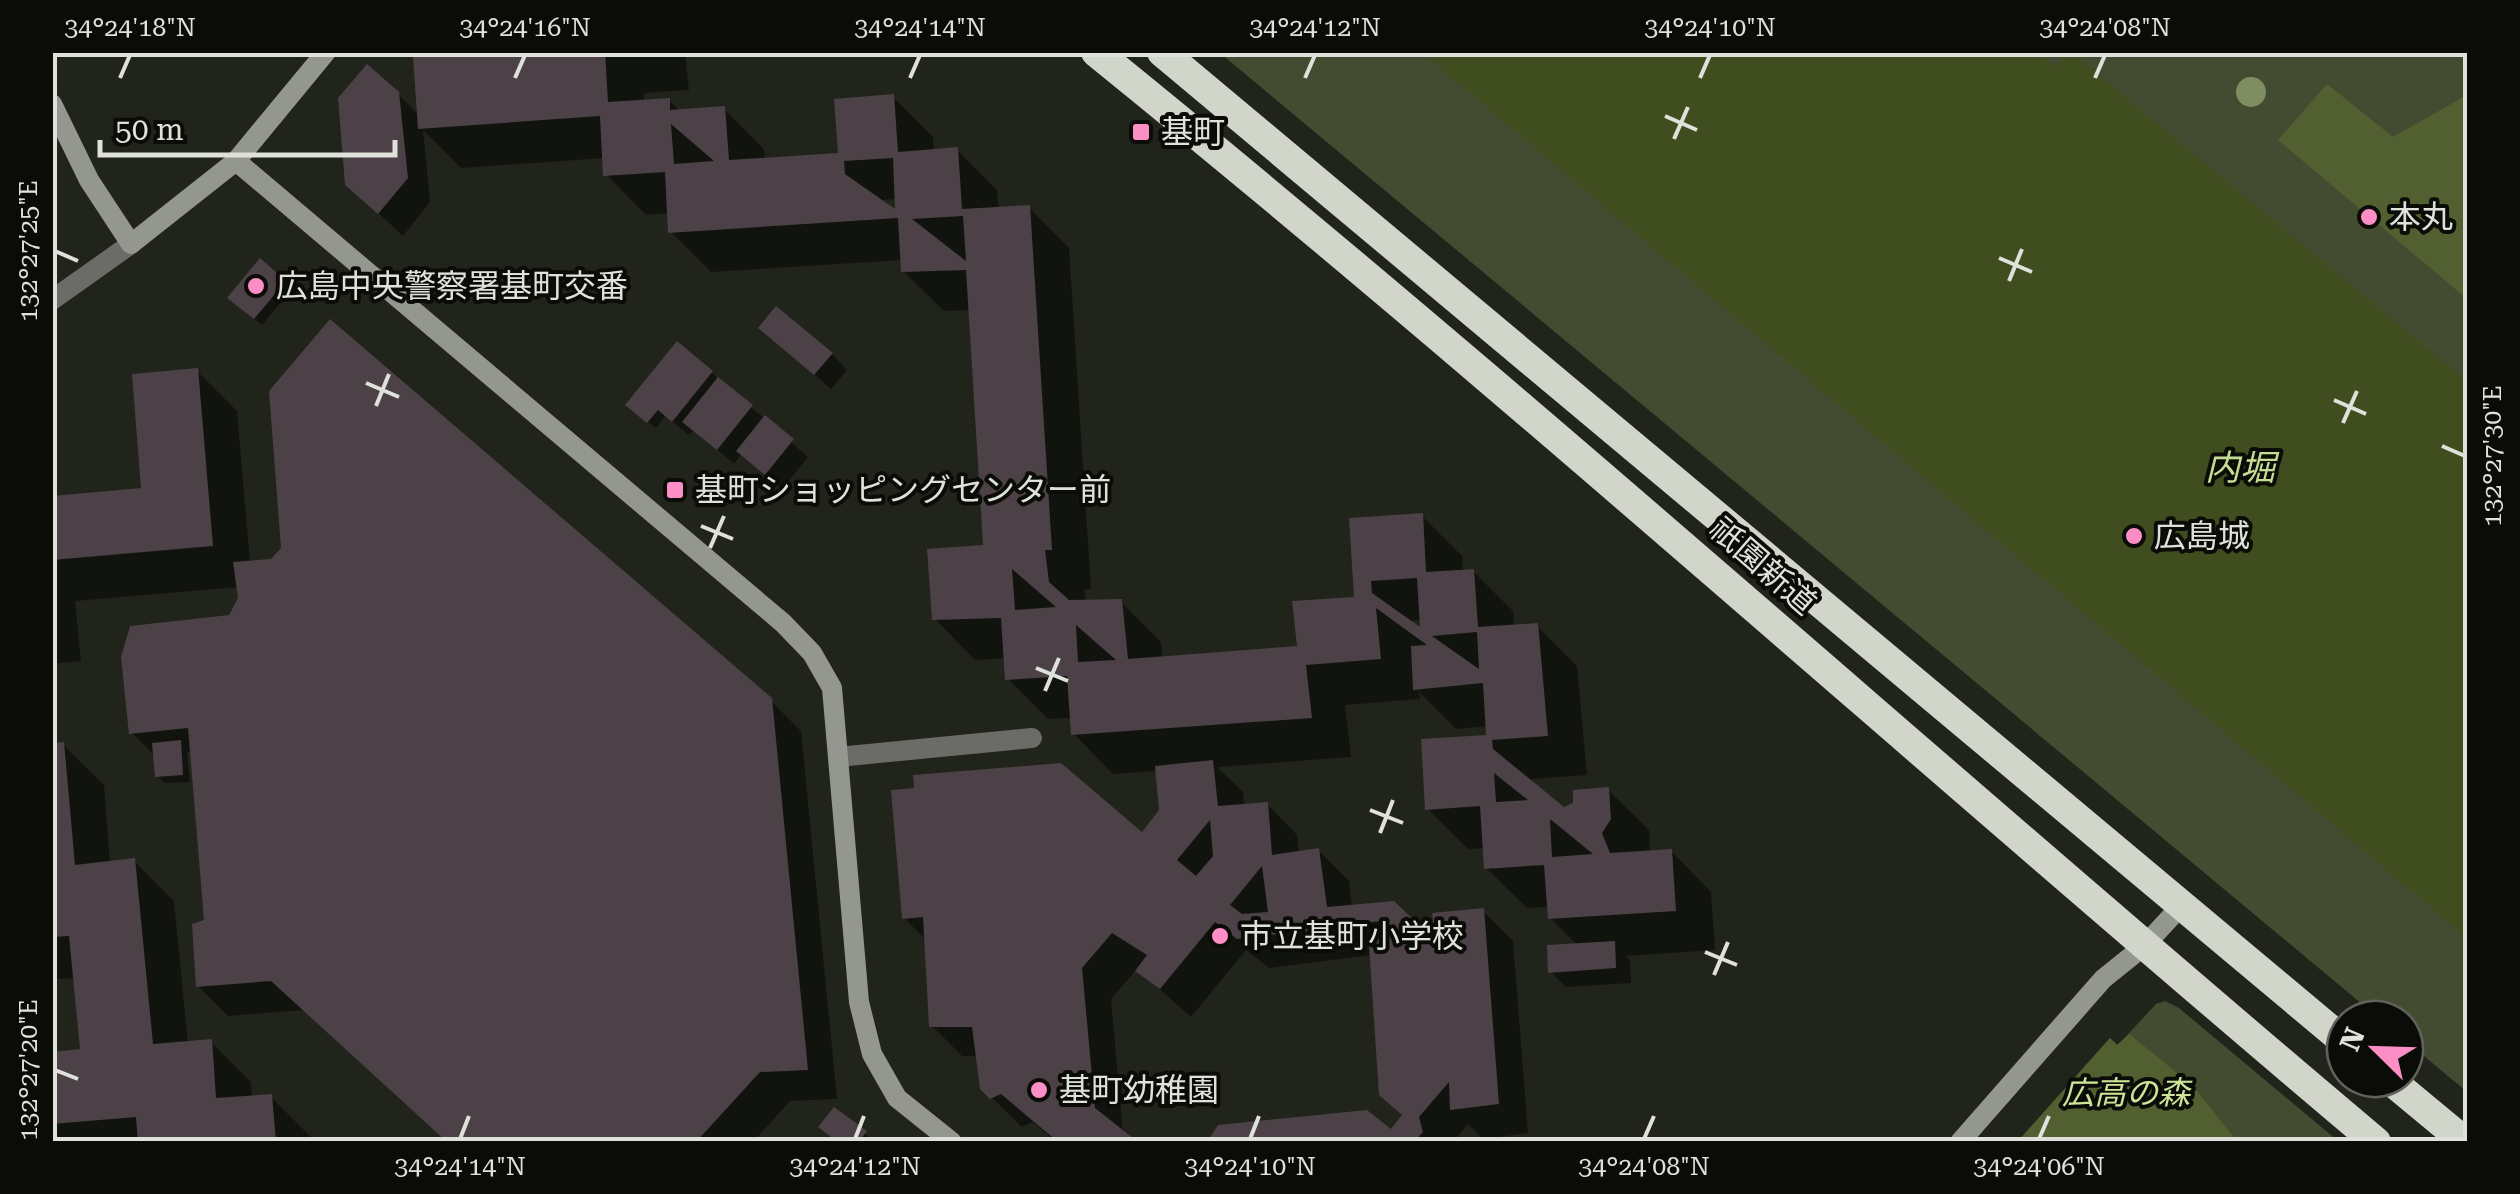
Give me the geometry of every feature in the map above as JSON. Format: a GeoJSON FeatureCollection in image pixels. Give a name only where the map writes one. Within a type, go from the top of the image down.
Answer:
{"type":"FeatureCollection","features":[{"type":"Feature","properties":{"kind":"highway","name":"祇園新道"},"geometry":{"type":"LineString","coordinates":[[1096,52],[1318,232],[1706,562],[2144,946],[2376,1142]]}},
{"type":"Feature","properties":{"kind":"highway","name":"祇園新道"},"geometry":{"type":"LineString","coordinates":[[1162,52],[2325,1026]]}},
{"type":"Feature","properties":{"kind":"highway"},"geometry":{"type":"LineString","coordinates":[[2414,1099],[2465,1142]]}},
{"type":"Feature","properties":{"kind":"street"},"geometry":{"type":"LineString","coordinates":[[52,300],[236,161],[326,52]]}},
{"type":"Feature","properties":{"kind":"street"},"geometry":{"type":"LineString","coordinates":[[52,104],[89,180],[131,244]]}},
{"type":"Feature","properties":{"kind":"street"},"geometry":{"type":"LineString","coordinates":[[236,161],[783,622],[812,653],[832,688],[859,1002],[872,1054],[897,1098],[952,1142]]}},
{"type":"Feature","properties":{"kind":"street"},"geometry":{"type":"LineString","coordinates":[[838,756],[1032,738]]}},
{"type":"Feature","properties":{"kind":"street"},"geometry":{"type":"LineString","coordinates":[[1960,1142],[2104,979],[2144,946],[2180,906]]}},
{"type":"Feature","properties":{"kind":"green space","name":"内堀"},"geometry":{"type":"Polygon","coordinates":[[[1220,53],[2467,53],[2467,1092],[2425,1057],[2425,999],[2356,999],[1220,53]]]}},
{"type":"Feature","properties":{"kind":"green space"},"geometry":{"type":"Polygon","coordinates":[[[2327,84],[2393,137],[2467,95],[2467,299],[2278,140],[2327,84]]]}},
{"type":"Feature","properties":{"kind":"green space"},"geometry":{"type":"Polygon","coordinates":[[[2165,1001],[2179,1008],[2338,1141],[2018,1142],[2110,1038],[2118,1045],[2156,1004],[2165,1001]]]}},
{"type":"Feature","properties":{"kind":"green space","name":"広高の森"},"geometry":{"type":"Polygon","coordinates":[[[2129,1034],[2192,1085],[2237,1141],[2018,1141],[2110,1038],[2117,1045],[2129,1034]]]}},
{"type":"Feature","properties":{"kind":"water","name":"内堀"},"geometry":{"type":"Polygon","coordinates":[[[2037,52],[2055,67],[2072,53],[2467,381],[2467,938],[1423,53],[2037,52]]]}},
{"type":"Feature","properties":{"kind":"building"},"geometry":{"type":"Polygon","coordinates":[[[483,52],[605,52],[608,102],[670,98],[670,110],[725,106],[729,160],[838,153],[834,99],[894,94],[898,152],[958,147],[962,209],[1030,205],[1052,550],[1045,550],[1049,582],[1069,600],[1122,599],[1128,659],[1297,646],[1292,601],[1354,597],[1349,518],[1423,513],[1426,572],[1474,569],[1478,627],[1538,623],[1548,736],[1492,740],[1493,749],[1564,807],[1573,803],[1573,790],[1609,787],[1611,819],[1602,833],[1610,853],[1672,849],[1676,911],[1548,919],[1544,865],[1484,869],[1480,806],[1425,810],[1421,739],[1486,735],[1483,683],[1413,690],[1411,646],[1427,645],[1376,608],[1381,659],[1306,665],[1312,718],[1071,735],[1067,676],[1005,680],[1001,618],[932,620],[927,549],[983,545],[966,270],[901,272],[898,218],[668,233],[665,172],[603,176],[600,116],[418,129],[413,57],[483,52]],[[671,124],[674,164],[714,161],[671,124]],[[893,158],[844,161],[845,174],[895,209],[893,158]],[[963,216],[912,219],[966,261],[963,216]],[[1012,569],[1015,610],[1056,607],[1012,569]],[[1417,578],[1371,581],[1372,593],[1420,627],[1417,578]],[[1076,625],[1078,662],[1116,660],[1076,625]],[[1477,632],[1432,636],[1479,669],[1477,632]],[[1494,773],[1496,802],[1528,800],[1494,773]],[[1550,819],[1552,857],[1593,854],[1550,819]]]}},
{"type":"Feature","properties":{"kind":"building"},"geometry":{"type":"Polygon","coordinates":[[[367,64],[399,92],[408,178],[378,214],[345,185],[338,98],[367,64]]]}},
{"type":"Feature","properties":{"kind":"building"},"geometry":{"type":"Polygon","coordinates":[[[260,258],[286,281],[254,319],[227,298],[260,258]]]}},
{"type":"Feature","properties":{"kind":"building"},"geometry":{"type":"Polygon","coordinates":[[[776,306],[833,353],[814,375],[758,328],[776,306]]]}},
{"type":"Feature","properties":{"kind":"building"},"geometry":{"type":"Polygon","coordinates":[[[330,319],[772,698],[808,1070],[760,1072],[696,1142],[447,1142],[271,981],[196,987],[192,924],[204,920],[188,728],[129,734],[121,657],[130,626],[229,615],[238,598],[233,562],[271,559],[281,548],[269,391],[330,319]]]}},
{"type":"Feature","properties":{"kind":"building"},"geometry":{"type":"Polygon","coordinates":[[[677,341],[713,371],[672,422],[658,410],[647,423],[625,405],[677,341]]]}},
{"type":"Feature","properties":{"kind":"building"},"geometry":{"type":"Polygon","coordinates":[[[198,368],[213,546],[52,560],[52,496],[141,488],[132,374],[198,368]]]}},
{"type":"Feature","properties":{"kind":"building"},"geometry":{"type":"Polygon","coordinates":[[[718,377],[753,405],[717,450],[682,422],[718,377]]]}},
{"type":"Feature","properties":{"kind":"building"},"geometry":{"type":"Polygon","coordinates":[[[765,415],[794,439],[765,475],[736,451],[765,415]]]}},
{"type":"Feature","properties":{"kind":"building"},"geometry":{"type":"Polygon","coordinates":[[[181,740],[183,775],[155,777],[152,743],[181,740]]]}},
{"type":"Feature","properties":{"kind":"building"},"geometry":{"type":"Polygon","coordinates":[[[64,742],[75,865],[135,858],[153,1044],[212,1039],[216,1098],[272,1094],[276,1142],[138,1142],[136,1117],[52,1124],[52,1052],[80,1049],[69,936],[52,937],[52,743],[64,742]]]}},
{"type":"Feature","properties":{"kind":"building"},"geometry":{"type":"Polygon","coordinates":[[[1213,760],[1218,806],[1268,802],[1272,855],[1319,848],[1327,907],[1394,901],[1436,941],[1432,913],[1484,908],[1499,1104],[1450,1110],[1449,1082],[1419,1117],[1423,1132],[1414,1142],[1207,1142],[1218,1125],[1367,1110],[1391,1129],[1402,1115],[1379,1095],[1369,945],[1389,920],[1237,939],[1215,922],[1160,989],[1135,971],[1147,955],[1112,933],[1082,968],[1095,1108],[1138,1142],[1058,1142],[1001,1094],[990,1099],[980,1089],[972,1027],[929,1027],[923,917],[902,919],[891,790],[914,788],[913,775],[1061,763],[1142,832],[1159,810],[1155,766],[1213,760]],[[1210,820],[1177,860],[1196,876],[1213,856],[1210,820]],[[1262,866],[1230,905],[1242,914],[1268,912],[1262,866]]]}},
{"type":"Feature","properties":{"kind":"building"},"geometry":{"type":"Polygon","coordinates":[[[1615,941],[1616,968],[1548,973],[1547,945],[1615,941]]]}},
{"type":"Feature","properties":{"kind":"building"},"geometry":{"type":"Polygon","coordinates":[[[834,1107],[867,1131],[859,1142],[838,1142],[818,1127],[834,1107]]]}},
{"type":"Feature","properties":{"kind":"place","name":"基町"},"geometry":{"type":"Point","coordinates":[1141,132]}},
{"type":"Feature","properties":{"kind":"place","name":"本丸"},"geometry":{"type":"Point","coordinates":[2369,217]}},
{"type":"Feature","properties":{"kind":"place","name":"広島中央警察署基町交番"},"geometry":{"type":"Point","coordinates":[256,286]}},
{"type":"Feature","properties":{"kind":"place","name":"基町ショッピングセンター前"},"geometry":{"type":"Point","coordinates":[675,490]}},
{"type":"Feature","properties":{"kind":"place","name":"広島城"},"geometry":{"type":"Point","coordinates":[2134,536]}},
{"type":"Feature","properties":{"kind":"place","name":"市立基町小学校"},"geometry":{"type":"Point","coordinates":[1220,936]}},
{"type":"Feature","properties":{"kind":"place","name":"基町幼稚園"},"geometry":{"type":"Point","coordinates":[1039,1090]}}]}
